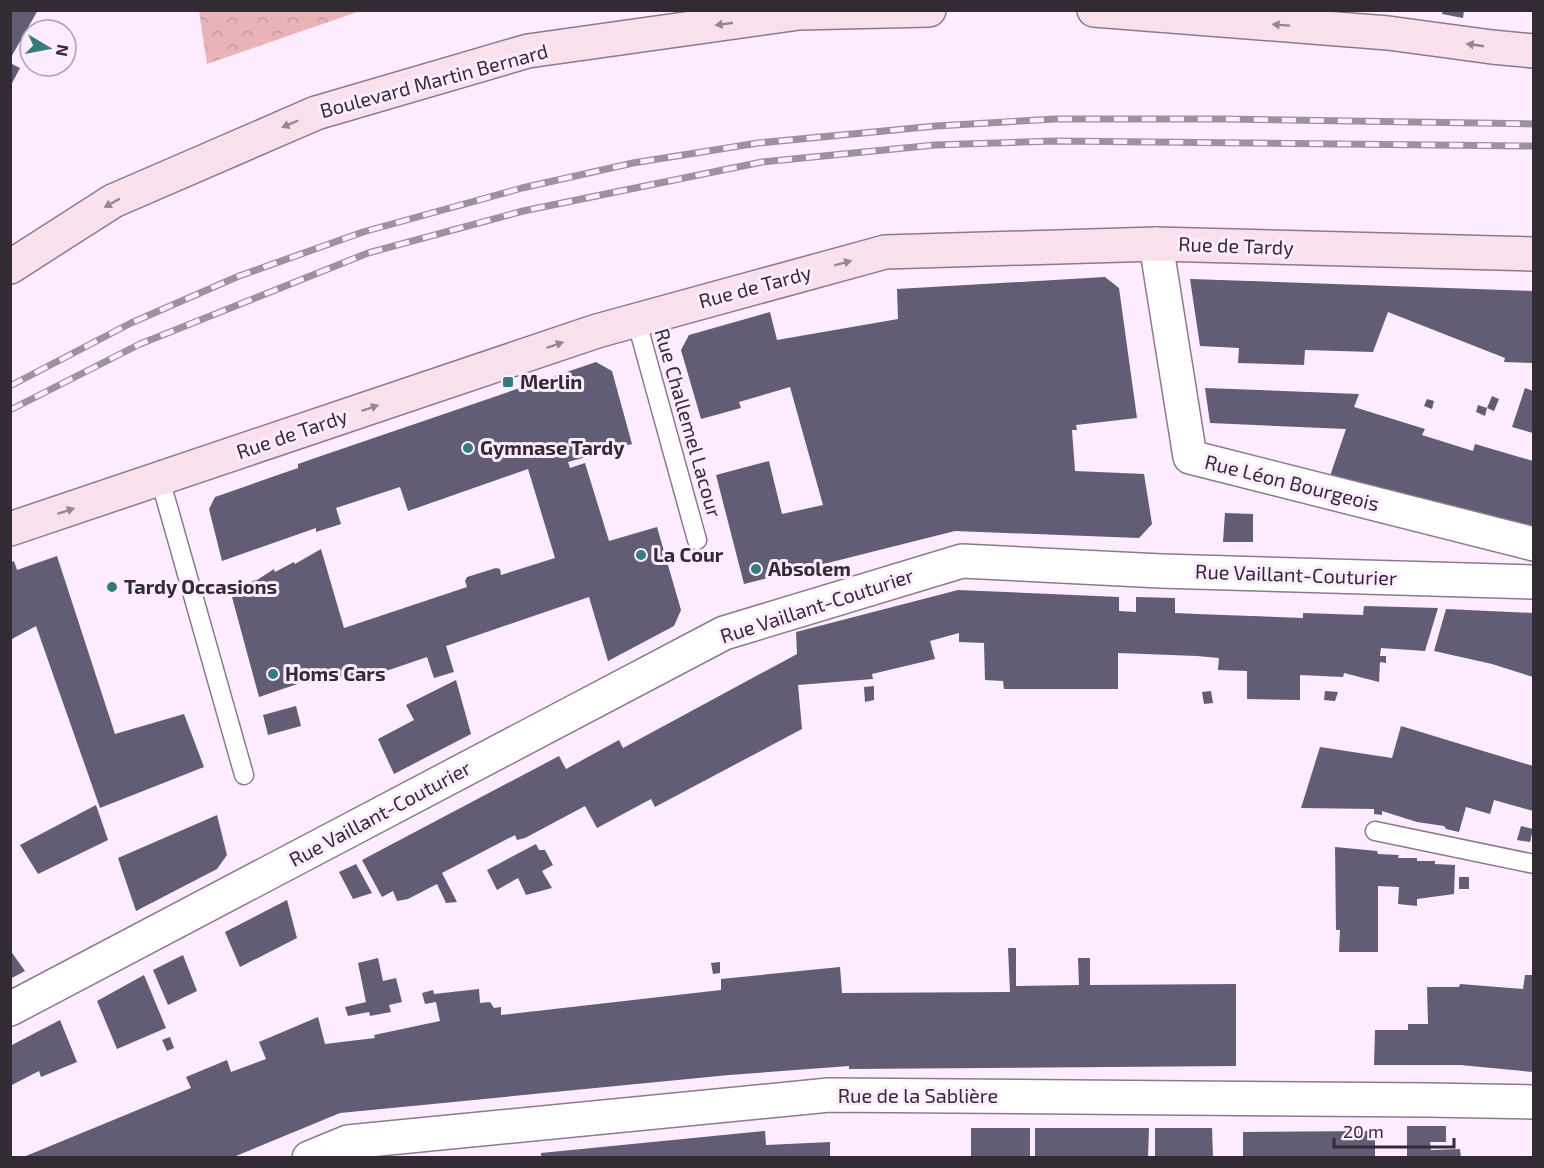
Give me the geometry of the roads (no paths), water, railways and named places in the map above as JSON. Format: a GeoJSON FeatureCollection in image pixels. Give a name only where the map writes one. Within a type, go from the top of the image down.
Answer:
{"type":"FeatureCollection","features":[{"type":"Feature","properties":{"kind":"main road","name":"Boulevard Martin Bernard"},"geometry":{"type":"LineString","coordinates":[[10,267],[113,201],[316,113],[528,51],[799,13],[929,10]]}},
{"type":"Feature","properties":{"kind":"main road"},"geometry":{"type":"LineString","coordinates":[[1094,10],[1388,33],[1533,51]]}},
{"type":"Feature","properties":{"kind":"main road","name":"Rue de Tardy"},"geometry":{"type":"LineString","coordinates":[[10,529],[636,319],[885,252],[1156,244],[1533,254]]}},
{"type":"Feature","properties":{"kind":"street","name":"Rue Léon Bourgeois"},"geometry":{"type":"LineString","coordinates":[[1156,244],[1190,457],[1533,544]]}},
{"type":"Feature","properties":{"kind":"street","name":"Rue Vaillant-Couturier"},"geometry":{"type":"LineString","coordinates":[[10,1009],[724,633],[962,561],[1173,571],[1533,582]]}},
{"type":"Feature","properties":{"kind":"street","name":"Rue de la Sablière"},"geometry":{"type":"LineString","coordinates":[[309,1158],[348,1142],[829,1095],[1533,1102]]}},
{"type":"Feature","properties":{"kind":"lane","name":"Rue Challemel Lacour"},"geometry":{"type":"LineString","coordinates":[[636,319],[697,540]]}},
{"type":"Feature","properties":{"kind":"lane"},"geometry":{"type":"LineString","coordinates":[[160,479],[244,775]]}},
{"type":"Feature","properties":{"kind":"lane"},"geometry":{"type":"LineString","coordinates":[[1375,831],[1533,864]]}},
{"type":"Feature","properties":{"kind":"railway"},"geometry":{"type":"LineString","coordinates":[[10,386],[131,323],[239,276],[363,232],[522,188],[633,163],[758,143],[936,126],[1055,119],[1534,124]]}},
{"type":"Feature","properties":{"kind":"railway"},"geometry":{"type":"LineString","coordinates":[[10,410],[140,344],[368,253],[523,211],[762,162],[935,145],[1055,141],[1534,146]]}},
{"type":"Feature","properties":{"kind":"place","name":"Merlin"},"geometry":{"type":"Point","coordinates":[508,382]}},
{"type":"Feature","properties":{"kind":"place","name":"Gymnase Tardy"},"geometry":{"type":"Point","coordinates":[468,448]}},
{"type":"Feature","properties":{"kind":"place","name":"La Cour"},"geometry":{"type":"Point","coordinates":[641,555]}},
{"type":"Feature","properties":{"kind":"place","name":"Absolem"},"geometry":{"type":"Point","coordinates":[756,569]}},
{"type":"Feature","properties":{"kind":"place","name":"Tardy Occasions"},"geometry":{"type":"Point","coordinates":[112,587]}},
{"type":"Feature","properties":{"kind":"place","name":"Homs Cars"},"geometry":{"type":"Point","coordinates":[273,674]}}]}
